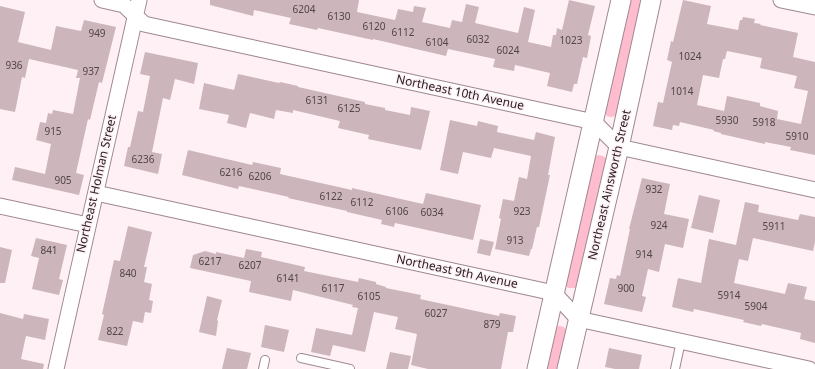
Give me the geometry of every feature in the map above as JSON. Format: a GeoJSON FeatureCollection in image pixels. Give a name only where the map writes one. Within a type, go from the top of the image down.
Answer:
{"type":"FeatureCollection","features":[{"type":"Feature","properties":{"kind":"street","name":"Northeast 10th Avenue"},"geometry":{"type":"LineString","coordinates":[[102,0],[124,5],[144,24],[594,122]]}},
{"type":"Feature","properties":{"kind":"street","name":"Northeast Holman Street"},"geometry":{"type":"LineString","coordinates":[[56,369],[139,0]]}},
{"type":"Feature","properties":{"kind":"street"},"geometry":{"type":"LineString","coordinates":[[537,369],[621,0]]}},
{"type":"Feature","properties":{"kind":"street","name":"Northeast Ainsworth Street"},"geometry":{"type":"LineString","coordinates":[[567,369],[619,147],[651,0]]}},
{"type":"Feature","properties":{"kind":"street"},"geometry":{"type":"LineString","coordinates":[[781,0],[815,8]]}},
{"type":"Feature","properties":{"kind":"street"},"geometry":{"type":"LineString","coordinates":[[594,122],[619,147],[815,190]]}},
{"type":"Feature","properties":{"kind":"street","name":"Northeast 9th Avenue"},"geometry":{"type":"LineString","coordinates":[[96,193],[554,293]]}},
{"type":"Feature","properties":{"kind":"street"},"geometry":{"type":"LineString","coordinates":[[0,206],[88,225]]}},
{"type":"Feature","properties":{"kind":"street"},"geometry":{"type":"LineString","coordinates":[[554,293],[578,319],[681,341],[774,365],[809,369]]}},
{"type":"Feature","properties":{"kind":"lane"},"geometry":{"type":"LineString","coordinates":[[676,369],[681,341]]}},
{"type":"Feature","properties":{"kind":"lane"},"geometry":{"type":"LineString","coordinates":[[301,358],[350,369]]}},
{"type":"Feature","properties":{"kind":"lane"},"geometry":{"type":"LineString","coordinates":[[263,369],[265,360]]}},
{"type":"Feature","properties":{"kind":"shaded area"},"geometry":{"type":"Polygon","coordinates":[[[628,0],[644,0],[616,116],[611,117],[607,116],[604,111],[628,0]]]}},
{"type":"Feature","properties":{"kind":"shaded area"},"geometry":{"type":"Polygon","coordinates":[[[598,155],[607,159],[576,288],[568,288],[565,284],[595,157],[598,155]]]}},
{"type":"Feature","properties":{"kind":"shaded area"},"geometry":{"type":"Polygon","coordinates":[[[554,327],[564,327],[568,332],[560,369],[543,369],[554,327]]]}},
{"type":"Feature","properties":{"kind":"building"},"geometry":{"type":"Polygon","coordinates":[[[210,0],[359,0],[357,12],[395,20],[398,9],[413,12],[414,6],[426,8],[422,22],[450,28],[452,20],[462,22],[466,4],[479,7],[475,23],[518,33],[524,7],[535,10],[528,42],[551,47],[553,35],[556,35],[557,28],[562,30],[569,0],[595,6],[588,35],[591,36],[587,58],[583,57],[577,84],[574,84],[572,92],[547,86],[550,73],[515,65],[514,71],[493,67],[495,59],[448,49],[446,56],[373,39],[318,28],[317,30],[289,24],[291,18],[254,10],[253,16],[210,5],[210,0]]]}},
{"type":"Feature","properties":{"kind":"building"},"geometry":{"type":"Polygon","coordinates":[[[683,0],[711,6],[707,24],[738,30],[740,20],[742,20],[743,17],[755,19],[754,23],[761,24],[760,25],[798,33],[793,57],[815,62],[815,155],[790,150],[791,147],[765,142],[765,144],[721,134],[713,131],[714,130],[680,122],[679,126],[673,125],[672,130],[653,126],[658,102],[663,103],[672,62],[667,60],[671,41],[673,42],[683,0]],[[727,51],[725,59],[723,59],[719,78],[703,75],[697,105],[724,111],[727,96],[760,103],[760,106],[778,111],[777,119],[801,124],[808,91],[794,88],[797,76],[760,68],[762,58],[727,51]]]}},
{"type":"Feature","properties":{"kind":"building"},"geometry":{"type":"Polygon","coordinates":[[[0,6],[25,12],[18,42],[51,50],[56,26],[81,31],[84,20],[116,27],[102,83],[99,82],[90,120],[88,119],[76,173],[84,175],[79,195],[12,180],[15,167],[45,174],[51,144],[36,140],[40,122],[46,123],[48,113],[52,114],[53,110],[73,114],[80,78],[76,78],[78,70],[29,59],[25,78],[22,77],[15,112],[0,109],[0,6]]]}},
{"type":"Feature","properties":{"kind":"building"},"geometry":{"type":"Polygon","coordinates":[[[145,52],[198,63],[194,84],[175,79],[170,100],[163,98],[152,152],[162,154],[158,174],[124,166],[138,111],[143,112],[150,76],[140,74],[145,52]]]}},
{"type":"Feature","properties":{"kind":"building"},"geometry":{"type":"Polygon","coordinates":[[[238,74],[298,86],[365,102],[365,104],[385,108],[385,110],[410,115],[411,107],[430,111],[421,150],[368,139],[369,135],[338,128],[340,121],[293,110],[293,113],[276,110],[274,119],[250,113],[246,128],[227,123],[229,115],[199,109],[204,83],[234,90],[238,74]]]}},
{"type":"Feature","properties":{"kind":"building"},"geometry":{"type":"Polygon","coordinates":[[[450,120],[477,126],[478,121],[498,126],[497,132],[534,140],[536,132],[555,137],[548,175],[550,175],[539,227],[537,227],[529,256],[495,249],[503,199],[514,201],[519,177],[527,179],[531,156],[494,148],[491,158],[463,152],[458,174],[440,170],[450,120]]]}},
{"type":"Feature","properties":{"kind":"building"},"geometry":{"type":"Polygon","coordinates":[[[188,150],[252,165],[253,162],[281,168],[280,174],[423,204],[426,193],[481,205],[473,240],[395,223],[394,227],[381,224],[382,220],[347,211],[239,186],[238,189],[182,175],[188,150]]]}},
{"type":"Feature","properties":{"kind":"building"},"geometry":{"type":"Polygon","coordinates":[[[642,178],[670,184],[664,214],[689,219],[683,248],[665,244],[659,272],[648,269],[642,296],[646,297],[642,312],[604,304],[610,278],[616,279],[617,275],[620,276],[629,229],[642,178]]]}},
{"type":"Feature","properties":{"kind":"building"},"geometry":{"type":"Polygon","coordinates":[[[699,195],[720,200],[713,233],[691,228],[699,195]]]}},
{"type":"Feature","properties":{"kind":"building"},"geometry":{"type":"Polygon","coordinates":[[[745,202],[759,205],[758,212],[798,220],[800,214],[815,217],[815,242],[813,251],[753,238],[748,261],[739,259],[734,283],[785,294],[788,283],[807,287],[804,299],[815,301],[815,343],[800,339],[801,333],[762,324],[761,326],[743,322],[744,320],[694,309],[693,312],[672,307],[678,278],[701,283],[709,239],[736,245],[745,202]]]}},
{"type":"Feature","properties":{"kind":"building"},"geometry":{"type":"Polygon","coordinates":[[[128,226],[152,232],[144,267],[147,267],[144,282],[152,284],[149,300],[153,301],[151,313],[145,312],[143,323],[133,321],[127,346],[98,340],[114,260],[120,261],[128,226]]]}},
{"type":"Feature","properties":{"kind":"building"},"geometry":{"type":"Polygon","coordinates":[[[36,238],[67,245],[59,279],[63,280],[59,295],[32,289],[39,258],[31,256],[36,238]]]}},
{"type":"Feature","properties":{"kind":"building"},"geometry":{"type":"Polygon","coordinates":[[[480,239],[494,242],[490,256],[477,253],[480,239]]]}},
{"type":"Feature","properties":{"kind":"building"},"geometry":{"type":"Polygon","coordinates":[[[0,247],[12,250],[5,283],[0,283],[0,247]]]}},
{"type":"Feature","properties":{"kind":"building"},"geometry":{"type":"Polygon","coordinates":[[[246,249],[262,252],[261,257],[305,267],[304,271],[358,282],[359,278],[376,282],[376,284],[386,288],[421,295],[420,299],[499,316],[500,313],[516,316],[513,332],[508,332],[501,369],[428,369],[411,365],[417,334],[395,329],[398,317],[374,312],[365,352],[333,345],[330,356],[311,352],[316,328],[352,335],[358,308],[352,307],[353,305],[293,290],[291,301],[249,292],[251,281],[190,268],[193,255],[205,251],[244,258],[246,249]]]}},
{"type":"Feature","properties":{"kind":"building"},"geometry":{"type":"Polygon","coordinates":[[[207,296],[222,300],[217,320],[216,336],[199,332],[207,296]]]}},
{"type":"Feature","properties":{"kind":"building"},"geometry":{"type":"Polygon","coordinates":[[[0,313],[23,319],[24,314],[49,319],[45,340],[26,336],[21,359],[44,364],[43,369],[0,369],[0,313]]]}},
{"type":"Feature","properties":{"kind":"building"},"geometry":{"type":"Polygon","coordinates":[[[265,325],[289,330],[284,352],[261,347],[265,325]]]}},
{"type":"Feature","properties":{"kind":"building"},"geometry":{"type":"Polygon","coordinates":[[[227,348],[251,353],[247,369],[222,369],[227,348]]]}},
{"type":"Feature","properties":{"kind":"building"},"geometry":{"type":"Polygon","coordinates":[[[609,348],[642,355],[639,369],[615,369],[605,367],[609,348]]]}},
{"type":"Feature","properties":{"kind":"building"},"geometry":{"type":"Polygon","coordinates":[[[390,352],[411,356],[408,369],[386,369],[390,352]]]}}]}
